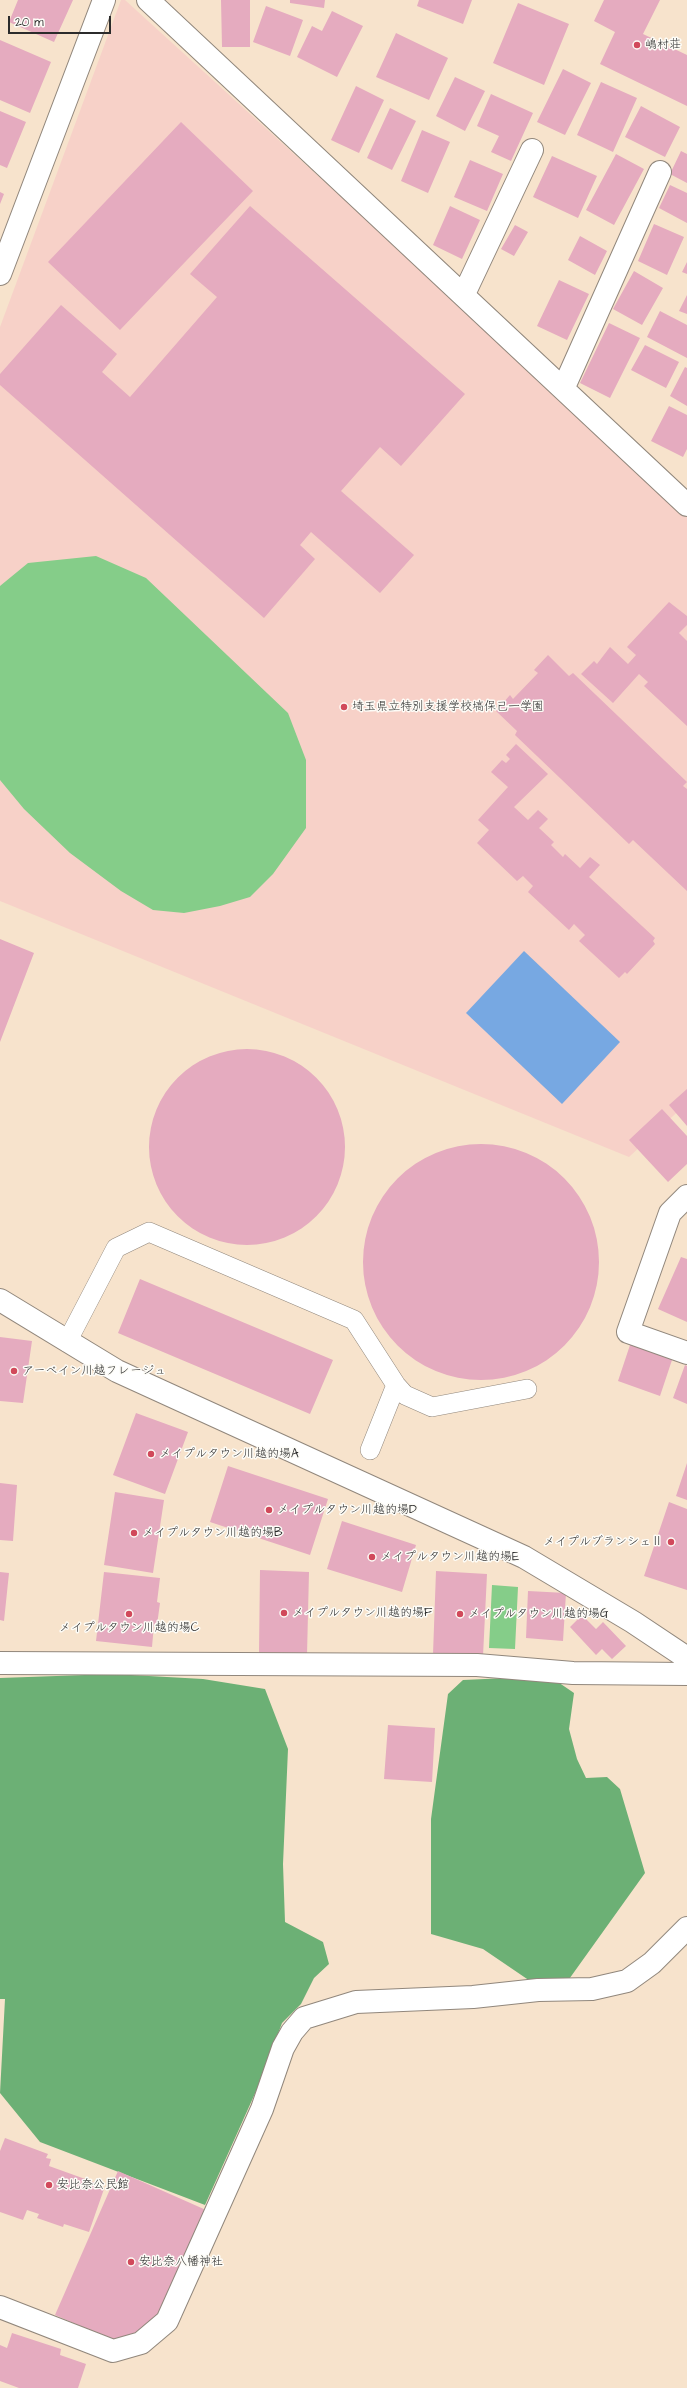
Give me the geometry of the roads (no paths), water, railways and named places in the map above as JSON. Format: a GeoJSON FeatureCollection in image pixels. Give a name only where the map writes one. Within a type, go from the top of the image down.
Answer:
{"type":"FeatureCollection","features":[{"type":"Feature","properties":{"kind":"street"},"geometry":{"type":"LineString","coordinates":[[0,274],[104,0]]}},
{"type":"Feature","properties":{"kind":"street"},"geometry":{"type":"LineString","coordinates":[[148,0],[685,498]]}},
{"type":"Feature","properties":{"kind":"street"},"geometry":{"type":"LineString","coordinates":[[464,294],[532,150]]}},
{"type":"Feature","properties":{"kind":"street"},"geometry":{"type":"LineString","coordinates":[[564,387],[660,172]]}},
{"type":"Feature","properties":{"kind":"street"},"geometry":{"type":"LineString","coordinates":[[687,1196],[670,1213],[628,1332],[687,1353]]}},
{"type":"Feature","properties":{"kind":"street"},"geometry":{"type":"LineString","coordinates":[[0,1300],[67,1342],[117,1370],[524,1557],[633,1622],[687,1658]]}},
{"type":"Feature","properties":{"kind":"street"},"geometry":{"type":"LineString","coordinates":[[0,1663],[477,1665],[573,1673],[687,1674]]}},
{"type":"Feature","properties":{"kind":"street"},"geometry":{"type":"LineString","coordinates":[[0,2307],[114,2351],[141,2343],[167,2321],[262,2109],[283,2048],[292,2032],[304,2018],[356,2002],[472,1996],[538,1990],[592,1989],[627,1981],[652,1963],[687,1928]]}},
{"type":"Feature","properties":{"kind":"lane"},"geometry":{"type":"LineString","coordinates":[[67,1342],[116,1248],[149,1232],[354,1320],[396,1385],[405,1395],[432,1407],[527,1389]]}},
{"type":"Feature","properties":{"kind":"lane"},"geometry":{"type":"LineString","coordinates":[[370,1450],[396,1385]]}},
{"type":"Feature","properties":{"kind":"water"},"geometry":{"type":"Polygon","coordinates":[[[524,951],[620,1042],[562,1104],[466,1013],[524,951]]]}},
{"type":"Feature","properties":{"kind":"place","name":"嶋村荘"},"geometry":{"type":"Point","coordinates":[637,45]}},
{"type":"Feature","properties":{"kind":"place","name":"埼玉県立特別支援学校塙保己一学園"},"geometry":{"type":"Point","coordinates":[344,707]}},
{"type":"Feature","properties":{"kind":"place","name":"アーベイン川越フレージュ"},"geometry":{"type":"Point","coordinates":[14,1371]}},
{"type":"Feature","properties":{"kind":"place","name":"メイプルタウン川越的場A"},"geometry":{"type":"Point","coordinates":[151,1454]}},
{"type":"Feature","properties":{"kind":"place","name":"メイプルタウン川越的場D"},"geometry":{"type":"Point","coordinates":[269,1510]}},
{"type":"Feature","properties":{"kind":"place","name":"メイプルタウン川越的場B"},"geometry":{"type":"Point","coordinates":[134,1533]}},
{"type":"Feature","properties":{"kind":"place","name":"メイプルブランシェⅡ"},"geometry":{"type":"Point","coordinates":[671,1542]}},
{"type":"Feature","properties":{"kind":"place","name":"メイプルタウン川越的場E"},"geometry":{"type":"Point","coordinates":[372,1557]}},
{"type":"Feature","properties":{"kind":"place","name":"メイプルタウン川越的場F"},"geometry":{"type":"Point","coordinates":[284,1613]}},
{"type":"Feature","properties":{"kind":"place","name":"メイプルタウン川越的場C"},"geometry":{"type":"Point","coordinates":[129,1614]}},
{"type":"Feature","properties":{"kind":"place","name":"メイプルタウン川越的場G"},"geometry":{"type":"Point","coordinates":[460,1614]}},
{"type":"Feature","properties":{"kind":"place","name":"安比奈公民館"},"geometry":{"type":"Point","coordinates":[49,2185]}},
{"type":"Feature","properties":{"kind":"place","name":"安比奈八幡神社"},"geometry":{"type":"Point","coordinates":[131,2262]}}]}
